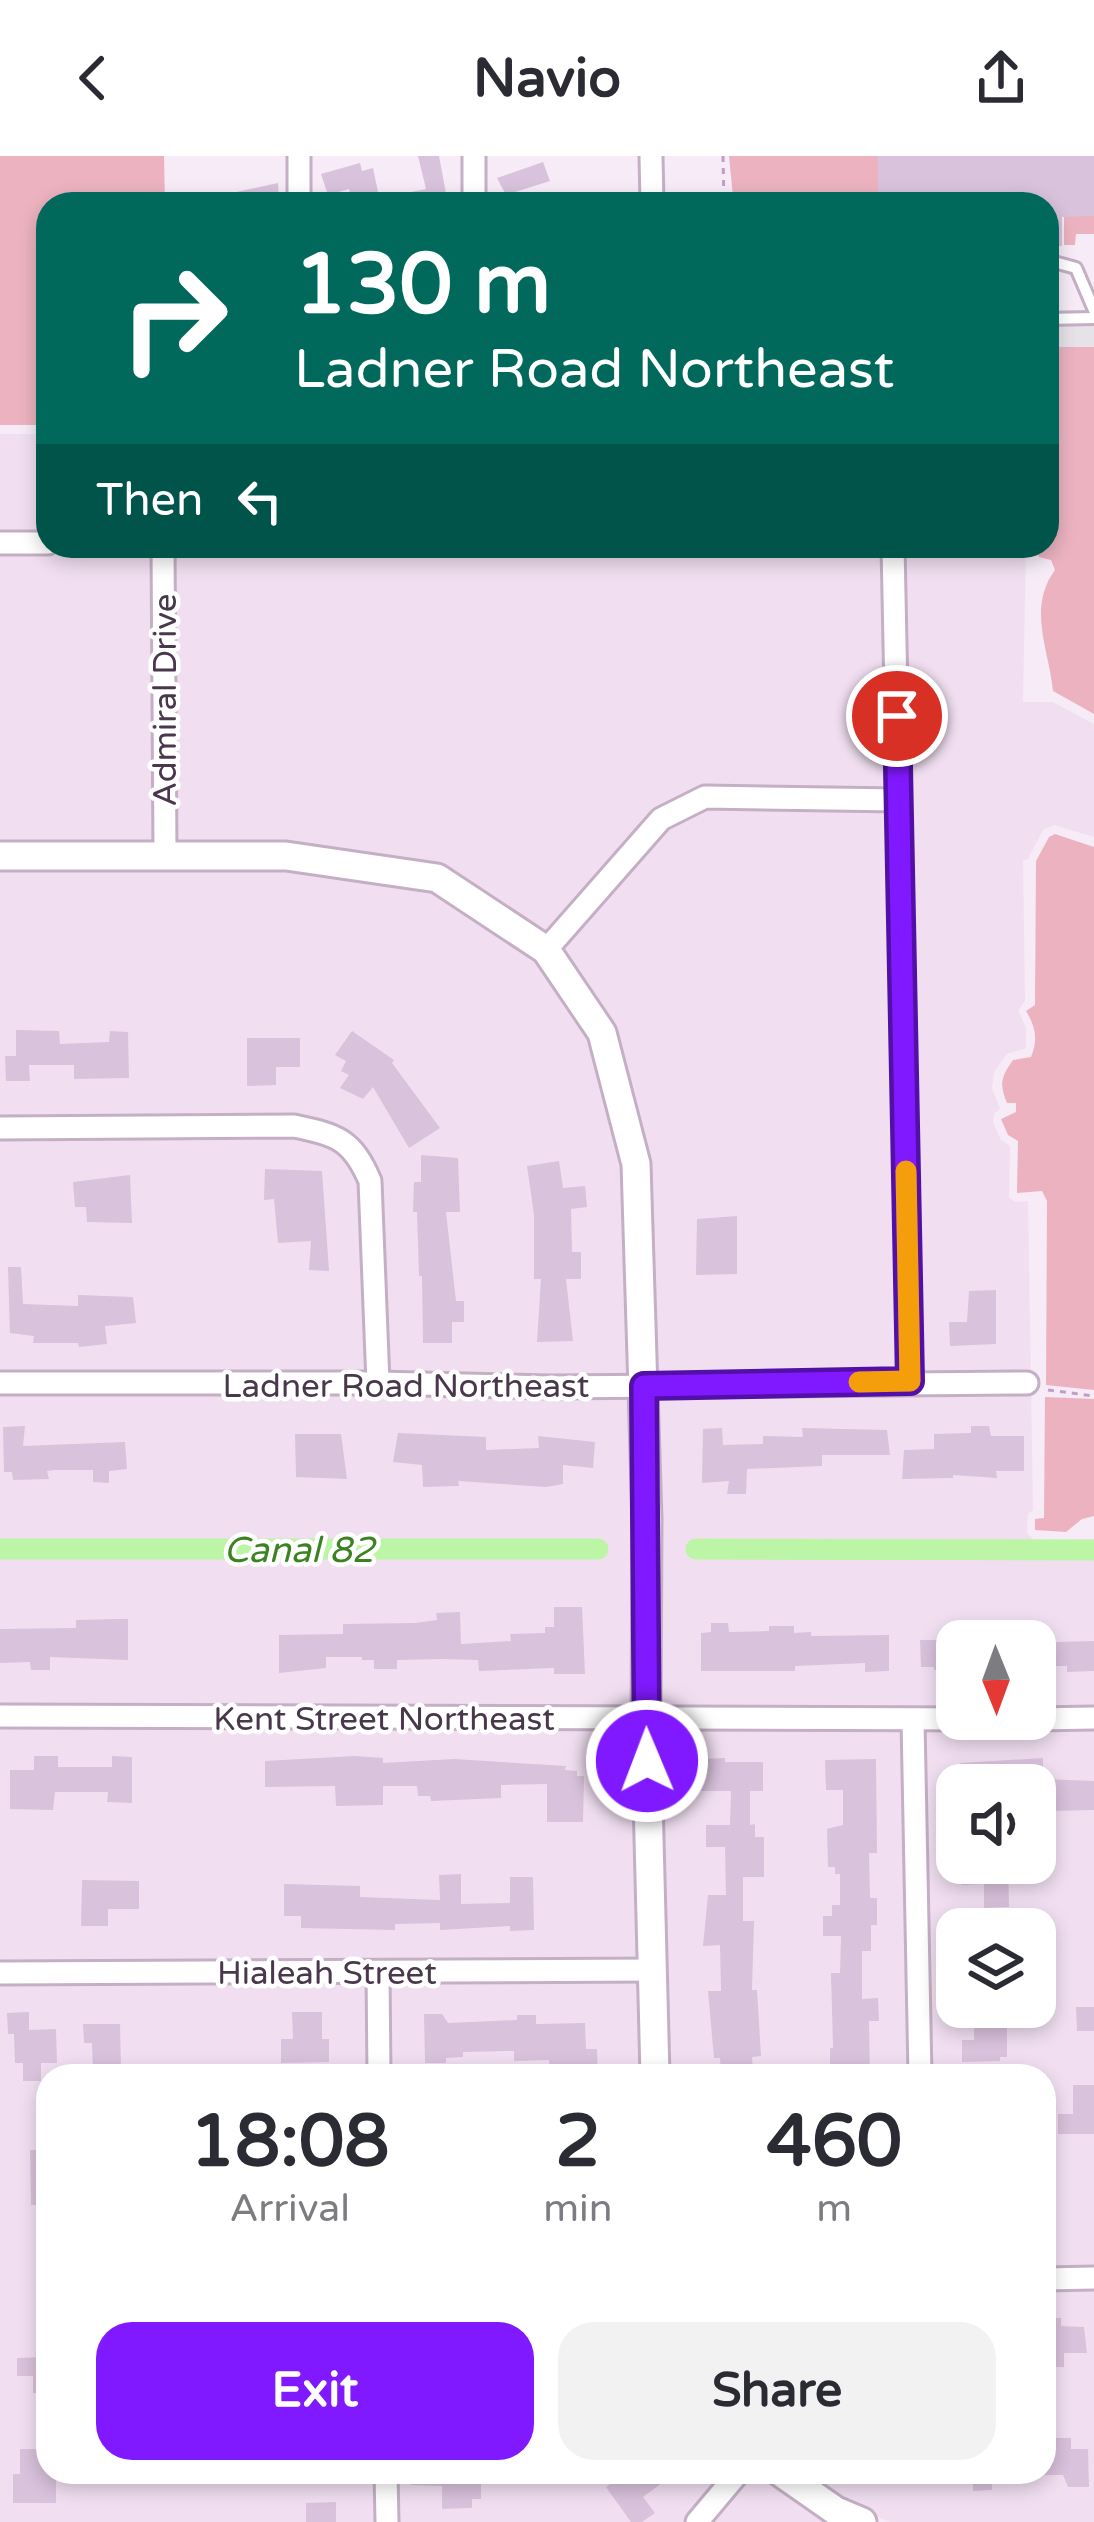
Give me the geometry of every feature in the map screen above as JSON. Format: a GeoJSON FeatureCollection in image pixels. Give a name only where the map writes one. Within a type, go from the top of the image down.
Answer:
{"type":"FeatureCollection","features":[{"type":"Feature","properties":{"kind":"street"},"geometry":{"type":"LineString","coordinates":[[298,156],[299,192]]}},
{"type":"Feature","properties":{"kind":"street"},"geometry":{"type":"LineString","coordinates":[[474,156],[474,192]]}},
{"type":"Feature","properties":{"kind":"street"},"geometry":{"type":"LineString","coordinates":[[651,156],[652,192]]}},
{"type":"Feature","properties":{"kind":"street"},"geometry":{"type":"LineString","coordinates":[[0,544],[36,544]]}},
{"type":"Feature","properties":{"kind":"street","name":"Admiral Drive"},"geometry":{"type":"LineString","coordinates":[[163,558],[165,854]]}},
{"type":"Feature","properties":{"kind":"street"},"geometry":{"type":"LineString","coordinates":[[893,558],[910,1381]]}},
{"type":"Feature","properties":{"kind":"street"},"geometry":{"type":"LineString","coordinates":[[546,950],[662,820],[705,797],[898,800]]}},
{"type":"Feature","properties":{"kind":"street"},"geometry":{"type":"LineString","coordinates":[[0,856],[286,856],[437,878],[546,950],[602,1033],[636,1164],[655,2064]]}},
{"type":"Feature","properties":{"kind":"street"},"geometry":{"type":"LineString","coordinates":[[0,1128],[294,1126],[330,1133],[348,1144],[360,1157],[370,1181],[378,1383]]}},
{"type":"Feature","properties":{"kind":"street","name":"Ladner Road Northeast"},"geometry":{"type":"LineString","coordinates":[[0,1383],[1027,1383]]}},
{"type":"Feature","properties":{"kind":"street","name":"Kent Street Northeast"},"geometry":{"type":"LineString","coordinates":[[0,1716],[936,1720]]}},
{"type":"Feature","properties":{"kind":"street"},"geometry":{"type":"LineString","coordinates":[[1056,1718],[1094,1718]]}},
{"type":"Feature","properties":{"kind":"street"},"geometry":{"type":"LineString","coordinates":[[913,1720],[920,2064]]}},
{"type":"Feature","properties":{"kind":"street","name":"Hialeah Street"},"geometry":{"type":"LineString","coordinates":[[0,1973],[653,1970]]}},
{"type":"Feature","properties":{"kind":"street"},"geometry":{"type":"LineString","coordinates":[[377,1972],[379,2064]]}},
{"type":"Feature","properties":{"kind":"street"},"geometry":{"type":"LineString","coordinates":[[1056,2279],[1094,2278]]}},
{"type":"Feature","properties":{"kind":"street"},"geometry":{"type":"LineString","coordinates":[[386,2484],[387,2522]]}},
{"type":"Feature","properties":{"kind":"street"},"geometry":{"type":"LineString","coordinates":[[698,2522],[729,2484]]}},
{"type":"Feature","properties":{"kind":"street"},"geometry":{"type":"LineString","coordinates":[[798,2484],[836,2511],[862,2522]]}},
{"type":"Feature","properties":{"kind":"lane"},"geometry":{"type":"LineString","coordinates":[[1059,263],[1076,268],[1094,314],[1059,318]]}},
{"type":"Feature","properties":{"kind":"path"},"geometry":{"type":"LineString","coordinates":[[723,156],[724,192]]}},
{"type":"Feature","properties":{"kind":"path"},"geometry":{"type":"LineString","coordinates":[[1027,1383],[1094,1396]]}},
{"type":"Feature","properties":{"kind":"shaded area"},"geometry":{"type":"Polygon","coordinates":[[[0,156],[164,156],[165,192],[36,192],[36,425],[0,425],[0,156]]]}},
{"type":"Feature","properties":{"kind":"shaded area"},"geometry":{"type":"Polygon","coordinates":[[[729,156],[878,156],[878,192],[733,192],[729,156]]]}},
{"type":"Feature","properties":{"kind":"shaded area"},"geometry":{"type":"Polygon","coordinates":[[[1064,216],[1094,216],[1094,234],[1076,234],[1075,245],[1064,245],[1064,216]]]}},
{"type":"Feature","properties":{"kind":"shaded area"},"geometry":{"type":"Polygon","coordinates":[[[1059,310],[1094,310],[1094,347],[1059,347],[1059,310]]]}},
{"type":"Feature","properties":{"kind":"shaded area"},"geometry":{"type":"Polygon","coordinates":[[[1059,346],[1094,347],[1094,714],[1053,691],[1041,614],[1055,570],[1051,560],[1043,558],[1059,558],[1059,346]]]}},
{"type":"Feature","properties":{"kind":"shaded area"},"geometry":{"type":"Polygon","coordinates":[[[0,434],[36,434],[36,558],[1026,558],[1023,702],[1053,702],[1094,724],[1094,837],[1054,825],[1043,830],[1028,859],[1023,860],[1025,1001],[1018,1011],[1026,1027],[1026,1048],[1007,1054],[994,1072],[992,1088],[1000,1109],[993,1122],[1001,1140],[1010,1146],[1009,1197],[1015,1202],[1028,1201],[1033,1510],[1028,1514],[1027,1533],[1034,1540],[1094,1539],[1094,2522],[890,2522],[841,2502],[815,2484],[1056,2484],[1056,2064],[664,2064],[653,1386],[610,1026],[442,869],[0,845],[0,434]]]}},
{"type":"Feature","properties":{"kind":"shaded area"},"geometry":{"type":"Polygon","coordinates":[[[1055,834],[1094,847],[1094,1390],[1046,1385],[1047,1201],[1042,1191],[1017,1193],[1018,1141],[1008,1135],[1001,1119],[1016,1112],[1016,1103],[1007,1103],[1003,1091],[1006,1071],[1013,1060],[1031,1057],[1035,1045],[1026,1011],[1035,1005],[1036,861],[1055,834]]]}},
{"type":"Feature","properties":{"kind":"shaded area"},"geometry":{"type":"Polygon","coordinates":[[[0,867],[286,867],[434,889],[540,959],[593,1038],[626,1165],[645,2064],[36,2064],[36,2484],[779,2484],[834,2522],[0,2522],[0,867]]]}},
{"type":"Feature","properties":{"kind":"shaded area"},"geometry":{"type":"Polygon","coordinates":[[[1045,1397],[1094,1399],[1094,1516],[1066,1532],[1035,1530],[1035,1519],[1044,1518],[1045,1397]]]}},
{"type":"Feature","properties":{"kind":"building"},"geometry":{"type":"Polygon","coordinates":[[[418,156],[439,156],[446,192],[411,192],[426,189],[418,156]]]}},
{"type":"Feature","properties":{"kind":"building"},"geometry":{"type":"Polygon","coordinates":[[[878,156],[1094,156],[1094,216],[1062,217],[1062,246],[1059,192],[878,192],[878,156]]]}},
{"type":"Feature","properties":{"kind":"building"},"geometry":{"type":"Polygon","coordinates":[[[543,162],[550,181],[504,192],[497,178],[543,162]]]}},
{"type":"Feature","properties":{"kind":"building"},"geometry":{"type":"Polygon","coordinates":[[[360,163],[362,171],[373,168],[378,192],[327,192],[321,174],[360,163]]]}},
{"type":"Feature","properties":{"kind":"building"},"geometry":{"type":"Polygon","coordinates":[[[278,183],[279,192],[236,192],[278,183]]]}},
{"type":"Feature","properties":{"kind":"building"},"geometry":{"type":"Polygon","coordinates":[[[16,1030],[59,1031],[60,1044],[109,1042],[110,1031],[128,1032],[129,1078],[74,1079],[74,1065],[29,1065],[30,1081],[6,1081],[5,1056],[16,1056],[16,1030]]]}},
{"type":"Feature","properties":{"kind":"building"},"geometry":{"type":"Polygon","coordinates":[[[352,1031],[394,1060],[440,1128],[409,1148],[373,1087],[363,1099],[340,1088],[349,1075],[341,1071],[346,1061],[335,1055],[352,1031]]]}},
{"type":"Feature","properties":{"kind":"building"},"geometry":{"type":"Polygon","coordinates":[[[247,1038],[300,1038],[300,1067],[276,1067],[276,1085],[247,1086],[247,1038]]]}},
{"type":"Feature","properties":{"kind":"building"},"geometry":{"type":"Polygon","coordinates":[[[421,1155],[458,1158],[460,1212],[446,1212],[456,1301],[464,1301],[464,1322],[452,1322],[452,1343],[423,1343],[422,1276],[417,1212],[413,1212],[414,1182],[421,1182],[421,1155]]]}},
{"type":"Feature","properties":{"kind":"building"},"geometry":{"type":"Polygon","coordinates":[[[559,1161],[563,1188],[585,1186],[587,1207],[571,1209],[572,1252],[581,1252],[581,1279],[566,1279],[573,1341],[537,1342],[541,1279],[534,1279],[534,1215],[527,1166],[559,1161]]]}},
{"type":"Feature","properties":{"kind":"building"},"geometry":{"type":"Polygon","coordinates":[[[265,1169],[322,1171],[329,1271],[309,1270],[311,1241],[278,1243],[274,1199],[264,1200],[265,1169]]]}},
{"type":"Feature","properties":{"kind":"building"},"geometry":{"type":"Polygon","coordinates":[[[130,1175],[132,1223],[87,1222],[86,1207],[75,1207],[73,1182],[130,1175]]]}},
{"type":"Feature","properties":{"kind":"building"},"geometry":{"type":"Polygon","coordinates":[[[737,1216],[737,1274],[696,1275],[697,1219],[737,1216]]]}},
{"type":"Feature","properties":{"kind":"building"},"geometry":{"type":"Polygon","coordinates":[[[8,1267],[21,1267],[23,1304],[78,1306],[78,1295],[133,1297],[136,1323],[105,1326],[107,1344],[79,1347],[78,1343],[33,1343],[34,1336],[10,1333],[8,1267]]]}},
{"type":"Feature","properties":{"kind":"building"},"geometry":{"type":"Polygon","coordinates":[[[996,1290],[996,1344],[950,1346],[949,1322],[967,1322],[969,1291],[996,1290]]]}},
{"type":"Feature","properties":{"kind":"building"},"geometry":{"type":"Polygon","coordinates":[[[25,1426],[23,1446],[125,1442],[127,1469],[109,1471],[109,1483],[93,1482],[93,1470],[47,1471],[49,1479],[13,1480],[12,1472],[4,1472],[3,1427],[25,1426]]]}},
{"type":"Feature","properties":{"kind":"building"},"geometry":{"type":"Polygon","coordinates":[[[971,1426],[989,1426],[991,1436],[1024,1436],[1024,1471],[996,1471],[997,1478],[902,1479],[904,1450],[934,1449],[934,1434],[971,1433],[971,1426]]]}},
{"type":"Feature","properties":{"kind":"building"},"geometry":{"type":"Polygon","coordinates":[[[722,1428],[723,1445],[763,1444],[763,1436],[803,1437],[802,1428],[887,1430],[890,1455],[822,1455],[822,1466],[747,1469],[746,1494],[727,1494],[729,1481],[702,1483],[703,1429],[722,1428]]]}},
{"type":"Feature","properties":{"kind":"building"},"geometry":{"type":"Polygon","coordinates":[[[398,1433],[486,1437],[486,1450],[539,1448],[538,1436],[595,1442],[593,1468],[563,1465],[563,1484],[546,1487],[458,1481],[459,1486],[423,1487],[422,1465],[393,1462],[398,1433]]]}},
{"type":"Feature","properties":{"kind":"building"},"geometry":{"type":"Polygon","coordinates":[[[295,1434],[341,1434],[347,1479],[296,1477],[295,1434]]]}},
{"type":"Feature","properties":{"kind":"building"},"geometry":{"type":"Polygon","coordinates":[[[554,1607],[582,1607],[585,1674],[554,1674],[554,1668],[479,1671],[478,1660],[442,1659],[397,1660],[397,1669],[374,1669],[374,1660],[362,1657],[326,1657],[326,1668],[279,1673],[279,1635],[343,1634],[343,1624],[415,1623],[437,1620],[436,1613],[460,1612],[461,1644],[511,1641],[510,1634],[545,1633],[545,1627],[554,1627],[554,1607]]]}},
{"type":"Feature","properties":{"kind":"building"},"geometry":{"type":"Polygon","coordinates":[[[128,1619],[128,1660],[50,1657],[50,1670],[31,1670],[30,1662],[0,1663],[0,1629],[76,1628],[76,1620],[128,1619]]]}},
{"type":"Feature","properties":{"kind":"building"},"geometry":{"type":"Polygon","coordinates":[[[711,1623],[728,1623],[729,1632],[794,1626],[794,1633],[811,1632],[811,1636],[889,1635],[889,1671],[865,1672],[865,1663],[795,1666],[795,1671],[701,1671],[701,1633],[711,1632],[711,1623]]]}},
{"type":"Feature","properties":{"kind":"building"},"geometry":{"type":"Polygon","coordinates":[[[920,1640],[936,1640],[936,1670],[921,1667],[920,1640]]]}},
{"type":"Feature","properties":{"kind":"building"},"geometry":{"type":"Polygon","coordinates":[[[1094,1641],[1094,1671],[1067,1672],[1067,1666],[1056,1666],[1056,1642],[1094,1641]]]}},
{"type":"Feature","properties":{"kind":"building"},"geometry":{"type":"Polygon","coordinates":[[[34,1756],[58,1756],[58,1767],[112,1767],[112,1756],[132,1757],[132,1803],[107,1802],[108,1792],[55,1792],[53,1810],[10,1809],[10,1770],[34,1770],[34,1756]]]}},
{"type":"Feature","properties":{"kind":"building"},"geometry":{"type":"Polygon","coordinates":[[[383,1758],[383,1763],[454,1759],[566,1766],[565,1770],[584,1776],[583,1822],[547,1822],[547,1784],[501,1785],[501,1798],[431,1801],[430,1796],[418,1796],[417,1786],[383,1786],[383,1805],[336,1806],[335,1786],[265,1787],[265,1761],[383,1758]]]}},
{"type":"Feature","properties":{"kind":"building"},"geometry":{"type":"Polygon","coordinates":[[[1043,1758],[1043,1764],[960,1763],[1043,1758]]]}},
{"type":"Feature","properties":{"kind":"building"},"geometry":{"type":"Polygon","coordinates":[[[700,1759],[763,1762],[763,1791],[750,1791],[750,1825],[755,1824],[755,1837],[764,1837],[764,1877],[743,1877],[743,1921],[754,1921],[752,1990],[757,1990],[761,2056],[752,2057],[752,2064],[720,2064],[720,2058],[714,2058],[708,1991],[721,1991],[720,1945],[703,1946],[708,1895],[726,1895],[725,1847],[706,1847],[706,1825],[730,1825],[731,1791],[700,1791],[700,1759]]]}},
{"type":"Feature","properties":{"kind":"building"},"geometry":{"type":"Polygon","coordinates":[[[876,1759],[877,1853],[869,1853],[870,1898],[877,1898],[877,1925],[871,1925],[871,1951],[862,1951],[862,1999],[878,1998],[879,2021],[869,2021],[870,2064],[830,2064],[831,1973],[840,1973],[841,1936],[823,1936],[823,1916],[832,1916],[832,1905],[840,1905],[840,1874],[828,1867],[827,1829],[843,1825],[843,1790],[826,1790],[825,1760],[876,1759]]]}},
{"type":"Feature","properties":{"kind":"building"},"geometry":{"type":"Polygon","coordinates":[[[1056,1780],[1094,1781],[1094,1810],[1056,1811],[1056,1780]]]}},
{"type":"Feature","properties":{"kind":"building"},"geometry":{"type":"Polygon","coordinates":[[[461,1874],[461,1904],[510,1903],[510,1877],[533,1877],[534,1930],[510,1931],[510,1926],[440,1930],[440,1923],[395,1924],[395,1930],[301,1928],[301,1916],[284,1916],[284,1884],[360,1886],[360,1897],[440,1900],[439,1875],[461,1874]]]}},
{"type":"Feature","properties":{"kind":"building"},"geometry":{"type":"Polygon","coordinates":[[[82,1880],[139,1881],[139,1909],[108,1909],[108,1926],[81,1926],[82,1880]]]}},
{"type":"Feature","properties":{"kind":"building"},"geometry":{"type":"Polygon","coordinates":[[[984,1884],[1008,1884],[1009,1907],[984,1908],[984,1884]]]}},
{"type":"Feature","properties":{"kind":"building"},"geometry":{"type":"Polygon","coordinates":[[[1076,2007],[1094,2007],[1094,2031],[1077,2031],[1076,2007]]]}},
{"type":"Feature","properties":{"kind":"building"},"geometry":{"type":"Polygon","coordinates":[[[29,2012],[29,2030],[56,2029],[57,2063],[36,2064],[36,2081],[23,2081],[23,2063],[15,2063],[7,2013],[29,2012]]]}},
{"type":"Feature","properties":{"kind":"building"},"geometry":{"type":"Polygon","coordinates":[[[292,2012],[322,2012],[322,2039],[329,2039],[329,2062],[281,2063],[281,2039],[293,2039],[292,2012]]]}},
{"type":"Feature","properties":{"kind":"building"},"geometry":{"type":"Polygon","coordinates":[[[424,2014],[442,2014],[448,2023],[536,2015],[536,2024],[585,2023],[586,2049],[597,2049],[598,2064],[514,2061],[514,2051],[463,2052],[463,2057],[446,2058],[446,2063],[425,2063],[424,2014]]]}},
{"type":"Feature","properties":{"kind":"building"},"geometry":{"type":"Polygon","coordinates":[[[83,2024],[120,2024],[121,2064],[93,2064],[92,2043],[84,2043],[83,2024]]]}},
{"type":"Feature","properties":{"kind":"building"},"geometry":{"type":"Polygon","coordinates":[[[974,2028],[1007,2028],[1007,2057],[962,2062],[962,2040],[974,2040],[974,2028]]]}},
{"type":"Feature","properties":{"kind":"building"},"geometry":{"type":"Polygon","coordinates":[[[1073,2085],[1094,2085],[1094,2134],[1058,2134],[1058,2114],[1073,2114],[1073,2085]]]}},
{"type":"Feature","properties":{"kind":"building"},"geometry":{"type":"Polygon","coordinates":[[[30,2150],[36,2150],[36,2205],[31,2205],[30,2150]]]}},
{"type":"Feature","properties":{"kind":"building"},"geometry":{"type":"Polygon","coordinates":[[[1056,2318],[1061,2318],[1061,2326],[1084,2327],[1087,2353],[1064,2353],[1064,2367],[1056,2367],[1056,2318]]]}},
{"type":"Feature","properties":{"kind":"building"},"geometry":{"type":"Polygon","coordinates":[[[36,2357],[36,2393],[33,2376],[17,2376],[17,2358],[36,2357]]]}},
{"type":"Feature","properties":{"kind":"building"},"geometry":{"type":"Polygon","coordinates":[[[1056,2438],[1071,2438],[1071,2449],[1088,2449],[1089,2487],[1068,2487],[1063,2475],[1056,2475],[1056,2438]]]}},
{"type":"Feature","properties":{"kind":"building"},"geometry":{"type":"Polygon","coordinates":[[[20,2449],[36,2449],[36,2484],[56,2484],[56,2503],[13,2503],[13,2474],[20,2474],[20,2449]]]}},
{"type":"Feature","properties":{"kind":"building"},"geometry":{"type":"Polygon","coordinates":[[[481,2484],[481,2499],[472,2499],[472,2508],[442,2509],[442,2486],[411,2485],[481,2484]]]}},
{"type":"Feature","properties":{"kind":"building"},"geometry":{"type":"Polygon","coordinates":[[[661,2484],[643,2497],[655,2513],[642,2522],[631,2522],[606,2487],[661,2484]]]}},
{"type":"Feature","properties":{"kind":"building"},"geometry":{"type":"Polygon","coordinates":[[[973,2484],[992,2484],[992,2490],[973,2491],[973,2484]]]}},
{"type":"Feature","properties":{"kind":"building"},"geometry":{"type":"Polygon","coordinates":[[[336,2502],[336,2522],[306,2522],[306,2503],[336,2502]]]}},
{"type":"Feature","properties":{"kind":"waterway","name":"Canal 82"},"geometry":{"type":"LineString","coordinates":[[0,1549],[598,1549]]}},
{"type":"Feature","properties":{"kind":"waterway","name":"Canal 82"},"geometry":{"type":"LineString","coordinates":[[696,1549],[1094,1550]]}},
{"type":"Feature","properties":{"kind":"slow traffic"},"geometry":{"type":"LineString","coordinates":[[859,1382],[910,1381],[906,1171]]}},
{"type":"Feature","properties":{"kind":"route"},"geometry":{"type":"LineString","coordinates":[[647,1761],[644,1386],[910,1381],[897,716]]}}]}
